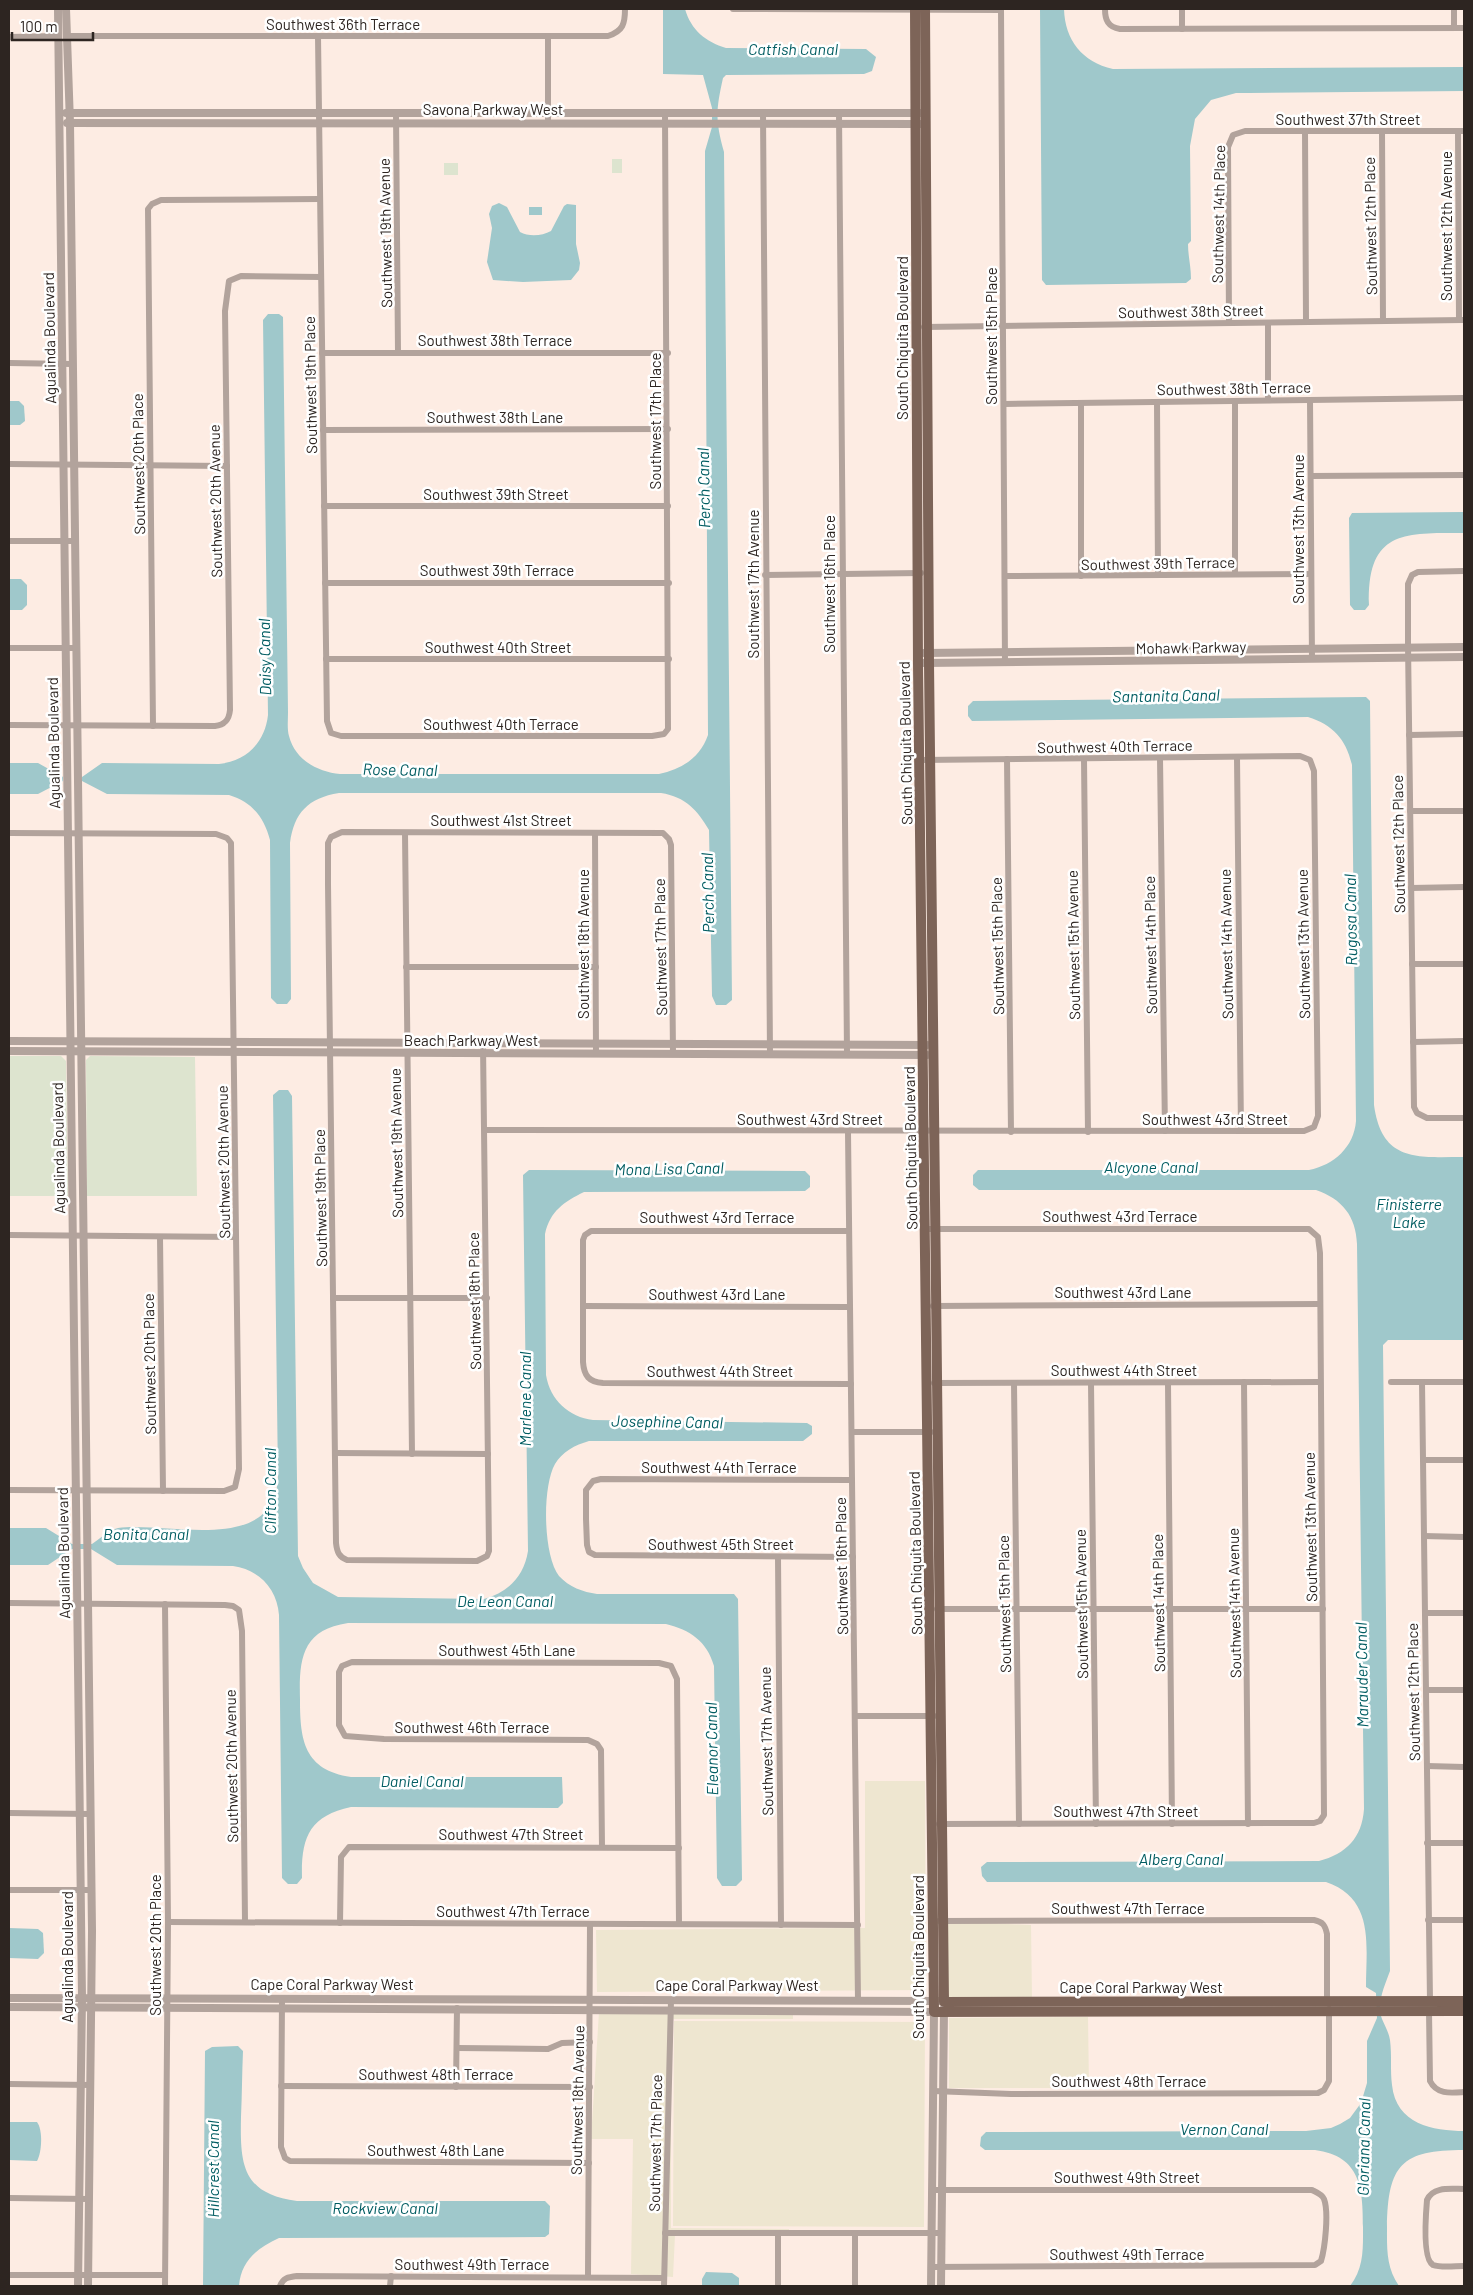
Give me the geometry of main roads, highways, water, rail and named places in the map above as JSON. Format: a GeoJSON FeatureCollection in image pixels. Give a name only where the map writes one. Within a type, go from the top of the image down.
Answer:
{"type":"FeatureCollection","features":[{"type":"Feature","properties":{"kind":"main road","name":"South Chiquita Boulevard"},"geometry":{"type":"LineString","coordinates":[[915,9],[921,118]]}},
{"type":"Feature","properties":{"kind":"main road","name":"South Chiquita Boulevard"},"geometry":{"type":"LineString","coordinates":[[925,9],[921,118],[923,573],[939,2007]]}},
{"type":"Feature","properties":{"kind":"main road","name":"Cape Coral Parkway West"},"geometry":{"type":"LineString","coordinates":[[1430,2006],[1464,2001]]}},
{"type":"Feature","properties":{"kind":"main road","name":"Cape Coral Parkway West"},"geometry":{"type":"LineString","coordinates":[[939,2007],[1122,2002],[1256,2002],[1328,2007]]}},
{"type":"Feature","properties":{"kind":"main road"},"geometry":{"type":"LineString","coordinates":[[1055,2012],[1062,2006],[1106,2007],[1122,2002]]}},
{"type":"Feature","properties":{"kind":"main road"},"geometry":{"type":"LineString","coordinates":[[1190,2012],[1209,2007],[1253,2007],[1256,2002]]}},
{"type":"Feature","properties":{"kind":"main road","name":"Cape Coral Parkway West"},"geometry":{"type":"LineString","coordinates":[[939,2007],[1055,2012],[1190,2012],[1393,2005],[1430,2006],[1464,2011]]}},
{"type":"Feature","properties":{"kind":"water"},"geometry":{"type":"Polygon","coordinates":[[[663,9],[685,9],[691,23],[700,34],[706,39],[726,48],[866,49],[876,57],[872,71],[864,74],[726,75],[723,78],[719,99],[718,123],[724,152],[732,1000],[726,1005],[716,1005],[712,996],[709,830],[700,816],[684,801],[661,793],[339,793],[328,795],[311,803],[299,815],[292,832],[290,843],[291,999],[287,1004],[277,1004],[271,998],[270,840],[264,824],[256,812],[244,802],[229,795],[107,794],[82,781],[82,777],[102,763],[219,764],[229,762],[246,754],[259,742],[263,734],[268,715],[263,320],[268,314],[279,314],[283,317],[288,727],[292,744],[302,758],[324,771],[340,774],[659,774],[683,766],[695,756],[705,743],[708,735],[705,151],[712,127],[712,108],[703,75],[663,74],[663,9]]]}},
{"type":"Feature","properties":{"kind":"water"},"geometry":{"type":"Polygon","coordinates":[[[1040,9],[1064,9],[1068,30],[1077,48],[1092,61],[1113,69],[1464,67],[1464,91],[1236,93],[1211,100],[1195,119],[1190,146],[1191,241],[1188,244],[1191,279],[1186,283],[1046,285],[1042,280],[1040,9]]]}},
{"type":"Feature","properties":{"kind":"water"},"geometry":{"type":"Polygon","coordinates":[[[499,203],[507,207],[520,232],[531,235],[540,235],[551,231],[564,206],[567,204],[576,205],[576,244],[580,263],[579,270],[571,280],[523,282],[493,280],[487,262],[492,228],[489,214],[492,206],[499,203]]]}},
{"type":"Feature","properties":{"kind":"water"},"geometry":{"type":"Polygon","coordinates":[[[529,207],[542,207],[542,215],[529,215],[529,207]]]}},
{"type":"Feature","properties":{"kind":"water"},"geometry":{"type":"Polygon","coordinates":[[[9,401],[19,401],[24,406],[25,421],[20,425],[9,425],[9,401]]]}},
{"type":"Feature","properties":{"kind":"water"},"geometry":{"type":"Polygon","coordinates":[[[1464,512],[1464,533],[1407,536],[1393,541],[1382,549],[1375,562],[1370,580],[1369,605],[1365,610],[1354,610],[1350,605],[1349,518],[1352,513],[1464,512]]]}},
{"type":"Feature","properties":{"kind":"water"},"geometry":{"type":"Polygon","coordinates":[[[9,579],[21,579],[27,585],[27,605],[22,610],[9,610],[9,579]]]}},
{"type":"Feature","properties":{"kind":"water"},"geometry":{"type":"Polygon","coordinates":[[[1366,697],[1370,701],[1374,1105],[1378,1124],[1385,1138],[1394,1147],[1405,1153],[1417,1156],[1464,1157],[1464,1340],[1388,1340],[1383,1345],[1390,1971],[1382,1994],[1380,2013],[1391,2046],[1392,2085],[1395,2098],[1401,2109],[1408,2117],[1429,2127],[1464,2131],[1464,2150],[1426,2153],[1412,2158],[1402,2165],[1395,2175],[1388,2206],[1387,2243],[1389,2265],[1399,2286],[1350,2286],[1358,2272],[1363,2251],[1362,2200],[1356,2176],[1350,2167],[1342,2159],[1330,2153],[1315,2150],[985,2150],[980,2146],[981,2137],[986,2132],[1306,2131],[1331,2128],[1350,2118],[1361,2103],[1367,2083],[1367,2041],[1377,2018],[1376,1993],[1366,1987],[1366,1940],[1360,1912],[1353,1900],[1342,1890],[1326,1882],[987,1882],[982,1876],[981,1867],[987,1862],[1319,1861],[1345,1849],[1360,1828],[1364,1809],[1357,1244],[1354,1225],[1346,1210],[1333,1198],[1316,1190],[979,1190],[973,1185],[973,1175],[978,1170],[1309,1170],[1327,1164],[1347,1147],[1356,1121],[1352,765],[1346,748],[1337,734],[1325,724],[1308,717],[972,721],[968,716],[968,706],[973,701],[1366,697]]]}},
{"type":"Feature","properties":{"kind":"water"},"geometry":{"type":"Polygon","coordinates":[[[9,763],[38,763],[63,777],[63,781],[38,794],[9,794],[9,763]]]}},
{"type":"Feature","properties":{"kind":"water"},"geometry":{"type":"Polygon","coordinates":[[[279,1090],[288,1090],[292,1096],[298,1556],[313,1583],[338,1597],[484,1599],[508,1587],[514,1582],[523,1568],[528,1551],[523,1175],[529,1170],[805,1171],[810,1176],[810,1187],[805,1191],[584,1192],[554,1213],[545,1234],[546,1375],[552,1392],[562,1406],[576,1415],[593,1420],[807,1423],[812,1426],[812,1434],[803,1441],[589,1441],[569,1450],[561,1456],[555,1464],[548,1488],[546,1521],[550,1553],[559,1576],[572,1586],[597,1594],[734,1594],[738,1599],[742,1880],[736,1886],[722,1886],[717,1878],[714,1666],[711,1657],[702,1643],[690,1633],[666,1624],[348,1623],[321,1632],[312,1640],[302,1660],[300,1672],[300,1715],[301,1728],[308,1751],[323,1768],[351,1777],[562,1777],[563,1803],[558,1808],[351,1807],[337,1811],[325,1816],[310,1831],[303,1851],[302,1878],[297,1884],[288,1884],[282,1878],[279,1615],[275,1597],[265,1582],[259,1576],[243,1568],[233,1566],[117,1565],[91,1549],[72,1549],[48,1565],[9,1565],[9,1528],[46,1528],[72,1544],[92,1544],[118,1528],[215,1530],[239,1526],[258,1518],[272,1502],[278,1478],[273,1095],[279,1090]]]}},
{"type":"Feature","properties":{"kind":"water"},"geometry":{"type":"Polygon","coordinates":[[[9,1928],[38,1929],[43,1933],[44,1953],[38,1959],[9,1958],[9,1928]]]}},
{"type":"Feature","properties":{"kind":"water"},"geometry":{"type":"Polygon","coordinates":[[[238,2046],[243,2051],[241,2134],[244,2162],[248,2174],[255,2184],[265,2192],[297,2201],[545,2201],[550,2206],[549,2234],[545,2237],[279,2238],[257,2251],[247,2262],[240,2277],[239,2286],[203,2286],[205,2051],[212,2047],[238,2046]]]}},
{"type":"Feature","properties":{"kind":"water"},"geometry":{"type":"Polygon","coordinates":[[[9,2122],[37,2122],[41,2141],[37,2161],[9,2160],[9,2122]]]}},
{"type":"Feature","properties":{"kind":"water"},"geometry":{"type":"Polygon","coordinates":[[[706,2272],[732,2273],[739,2278],[739,2286],[702,2286],[702,2279],[706,2272]]]}},
{"type":"Feature","properties":{"kind":"water label","name":"Catfish Canal"},"geometry":{"type":"Point","coordinates":[793,48]}},
{"type":"Feature","properties":{"kind":"water label","name":"Perch Canal"},"geometry":{"type":"Point","coordinates":[703,488]}},
{"type":"Feature","properties":{"kind":"water label","name":"Daisy Canal"},"geometry":{"type":"Point","coordinates":[264,657]}},
{"type":"Feature","properties":{"kind":"water label","name":"Santanita Canal"},"geometry":{"type":"Point","coordinates":[1166,695]}},
{"type":"Feature","properties":{"kind":"water label","name":"Rose Canal"},"geometry":{"type":"Point","coordinates":[400,769]}},
{"type":"Feature","properties":{"kind":"water label","name":"Perch Canal"},"geometry":{"type":"Point","coordinates":[707,893]}},
{"type":"Feature","properties":{"kind":"water label","name":"Rugosa Canal"},"geometry":{"type":"Point","coordinates":[1350,920]}},
{"type":"Feature","properties":{"kind":"water label","name":"Alcyone Canal"},"geometry":{"type":"Point","coordinates":[1151,1166]}},
{"type":"Feature","properties":{"kind":"water label","name":"Mona Lisa Canal"},"geometry":{"type":"Point","coordinates":[669,1168]}},
{"type":"Feature","properties":{"kind":"water label","name":"Finisterre Lake"},"geometry":{"type":"Point","coordinates":[1409,1212]}},
{"type":"Feature","properties":{"kind":"water label","name":"Marlene Canal"},"geometry":{"type":"Point","coordinates":[524,1399]}},
{"type":"Feature","properties":{"kind":"water label","name":"Josephine Canal"},"geometry":{"type":"Point","coordinates":[667,1421]}},
{"type":"Feature","properties":{"kind":"water label","name":"Clifton Canal"},"geometry":{"type":"Point","coordinates":[269,1491]}},
{"type":"Feature","properties":{"kind":"water label","name":"Bonita Canal"},"geometry":{"type":"Point","coordinates":[146,1533]}},
{"type":"Feature","properties":{"kind":"water label","name":"De Leon Canal"},"geometry":{"type":"Point","coordinates":[505,1600]}},
{"type":"Feature","properties":{"kind":"water label","name":"Marauder Canal"},"geometry":{"type":"Point","coordinates":[1361,1675]}},
{"type":"Feature","properties":{"kind":"water label","name":"Eleanor Canal"},"geometry":{"type":"Point","coordinates":[711,1749]}},
{"type":"Feature","properties":{"kind":"water label","name":"Daniel Canal"},"geometry":{"type":"Point","coordinates":[422,1780]}},
{"type":"Feature","properties":{"kind":"water label","name":"Alberg Canal"},"geometry":{"type":"Point","coordinates":[1181,1858]}},
{"type":"Feature","properties":{"kind":"water label","name":"Vernon Canal"},"geometry":{"type":"Point","coordinates":[1224,2128]}},
{"type":"Feature","properties":{"kind":"water label","name":"Gloriana Canal"},"geometry":{"type":"Point","coordinates":[1363,2147]}},
{"type":"Feature","properties":{"kind":"water label","name":"Hillcrest Canal"},"geometry":{"type":"Point","coordinates":[212,2169]}},
{"type":"Feature","properties":{"kind":"water label","name":"Rockview Canal"},"geometry":{"type":"Point","coordinates":[385,2207]}}]}
